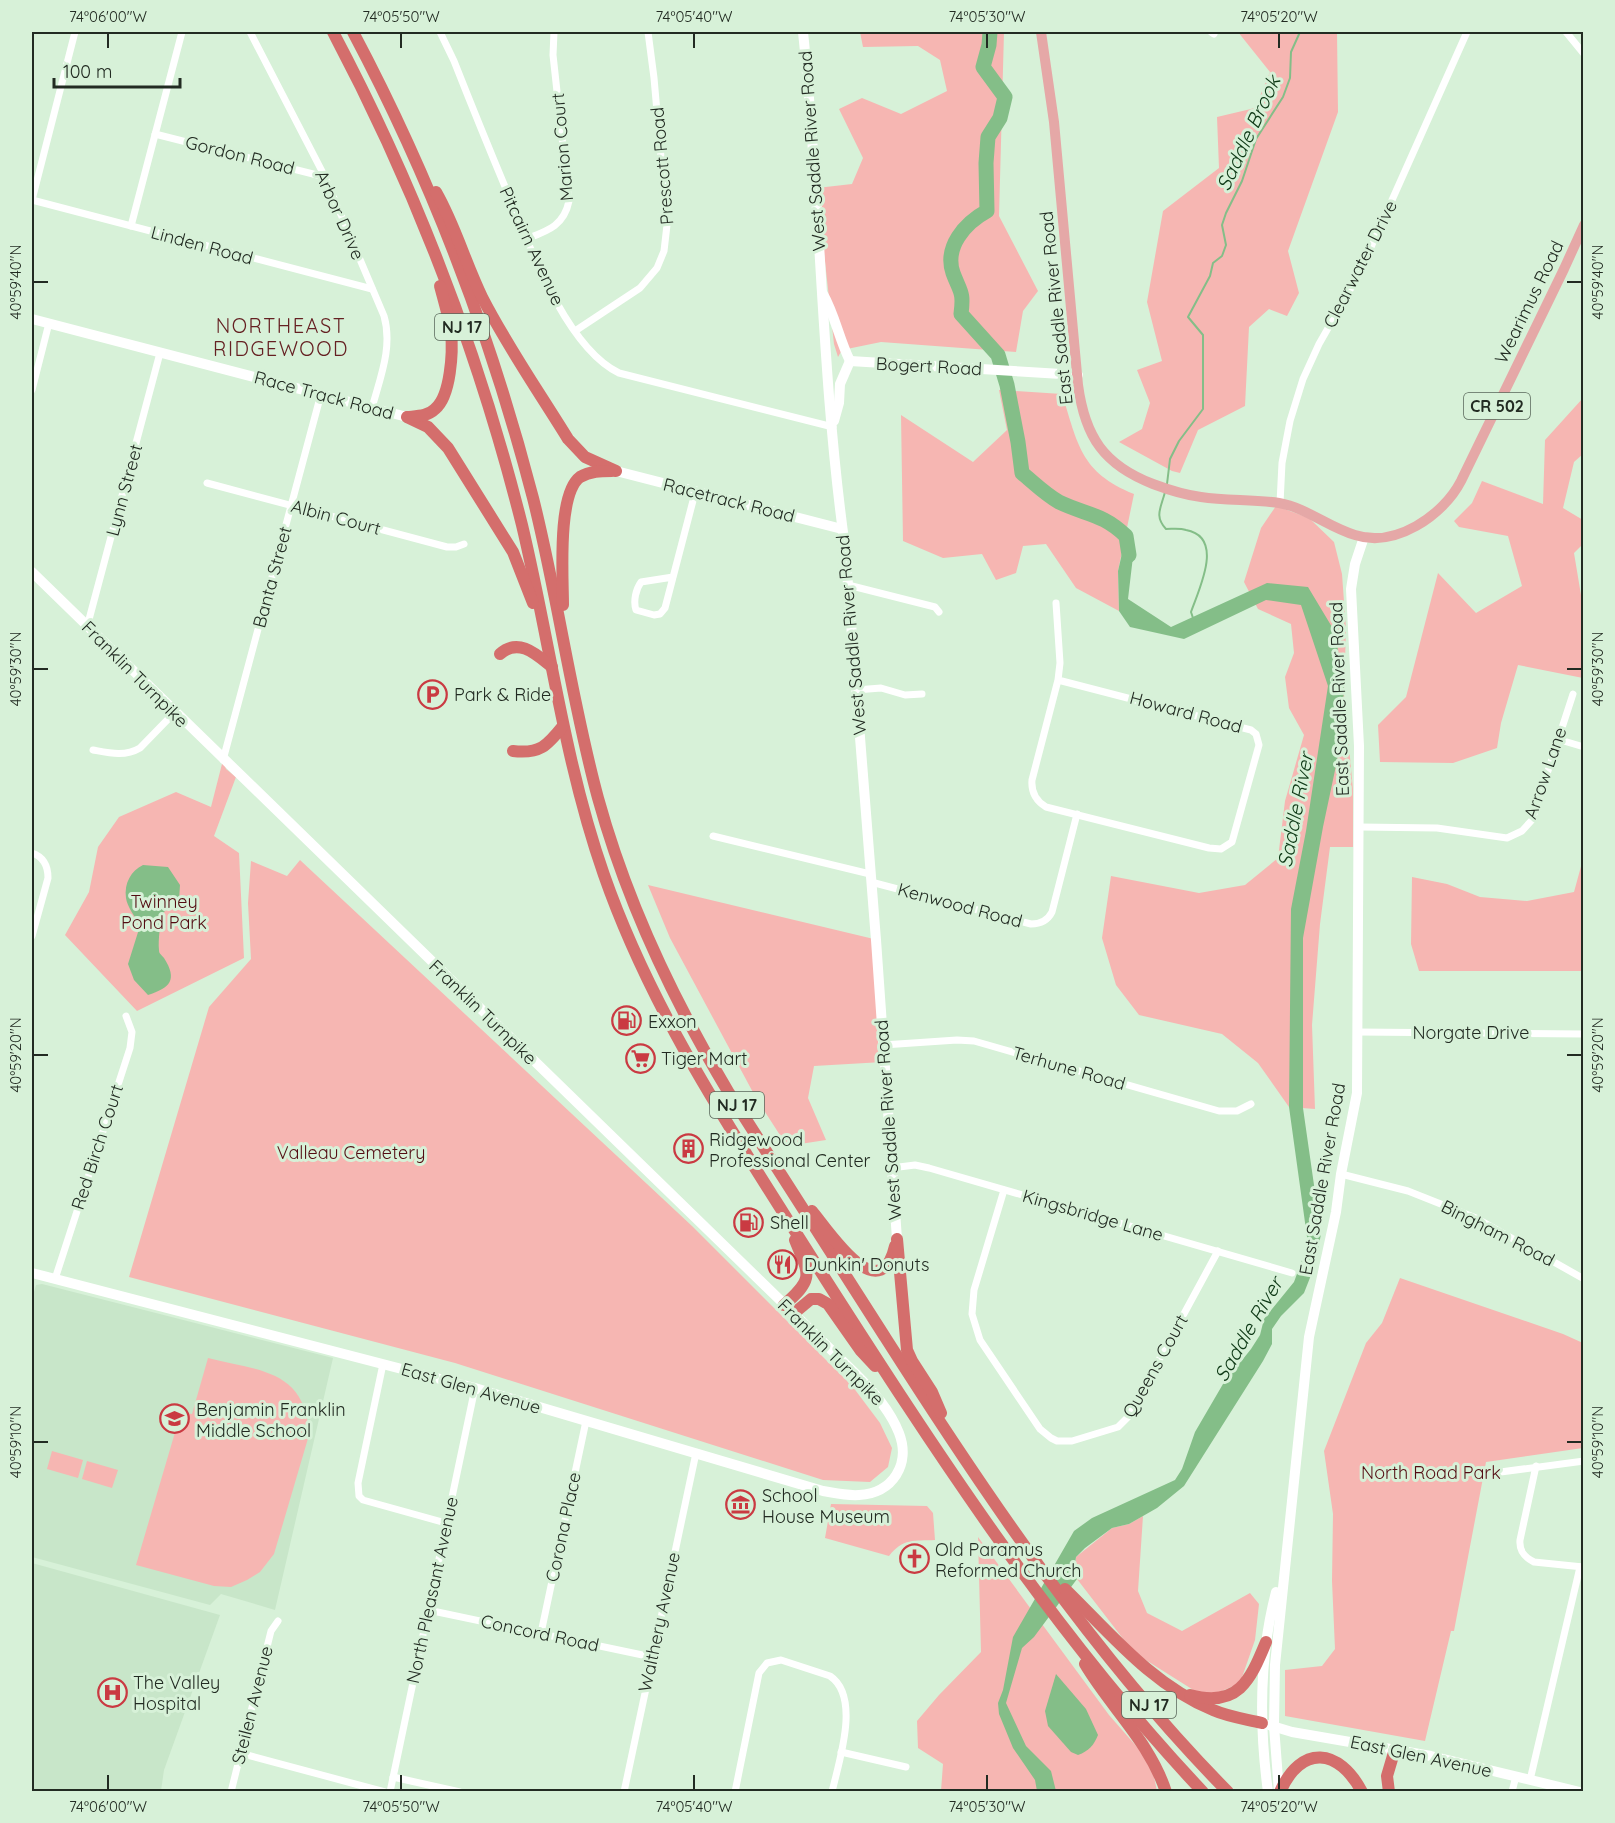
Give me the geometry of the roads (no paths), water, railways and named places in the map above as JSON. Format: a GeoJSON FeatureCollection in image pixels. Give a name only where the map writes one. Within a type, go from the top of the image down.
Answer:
{"type":"FeatureCollection","features":[{"type":"Feature","properties":{"kind":"highway","name":"NJ 17"},"geometry":{"type":"LineString","coordinates":[[333,32],[385,136],[430,241],[462,327],[500,444],[523,532],[552,667],[562,726],[581,801],[596,853],[637,960],[682,1049],[948,1469],[1064,1630],[1143,1725],[1203,1791]]}},
{"type":"Feature","properties":{"kind":"highway","name":"NJ 17"},"geometry":{"type":"LineString","coordinates":[[353,32],[412,150],[464,279],[503,395],[537,514],[598,799],[619,865],[669,986],[698,1040],[787,1184],[953,1442],[1036,1561],[1078,1610],[1152,1708],[1228,1791]]}},
{"type":"Feature","properties":{"kind":"highway"},"geometry":{"type":"LineString","coordinates":[[412,150],[449,214],[473,277],[489,309],[568,439],[585,457],[616,471]]}},
{"type":"Feature","properties":{"kind":"highway"},"geometry":{"type":"LineString","coordinates":[[407,417],[427,414],[440,404],[446,394],[450,365],[450,329],[430,241]]}},
{"type":"Feature","properties":{"kind":"highway"},"geometry":{"type":"LineString","coordinates":[[407,417],[428,427],[443,442],[499,528],[518,562],[546,638]]}},
{"type":"Feature","properties":{"kind":"highway"},"geometry":{"type":"LineString","coordinates":[[564,634],[562,548],[570,493],[578,480],[586,474],[597,471],[616,471]]}},
{"type":"Feature","properties":{"kind":"highway"},"geometry":{"type":"LineString","coordinates":[[500,654],[510,647],[525,648],[552,667]]}},
{"type":"Feature","properties":{"kind":"highway"},"geometry":{"type":"LineString","coordinates":[[513,751],[526,752],[540,749],[548,744],[562,726]]}},
{"type":"Feature","properties":{"kind":"highway"},"geometry":{"type":"LineString","coordinates":[[787,1184],[826,1227],[841,1249],[860,1265],[875,1270],[887,1266],[897,1239]]}},
{"type":"Feature","properties":{"kind":"highway"},"geometry":{"type":"LineString","coordinates":[[783,1211],[807,1272],[803,1287],[789,1309]]}},
{"type":"Feature","properties":{"kind":"highway"},"geometry":{"type":"LineString","coordinates":[[897,1239],[907,1350],[932,1392],[953,1442]]}},
{"type":"Feature","properties":{"kind":"highway"},"geometry":{"type":"LineString","coordinates":[[789,1309],[811,1299],[819,1299],[828,1304],[861,1351],[898,1392]]}},
{"type":"Feature","properties":{"kind":"highway"},"geometry":{"type":"LineString","coordinates":[[1078,1610],[1154,1677],[1174,1690],[1213,1710],[1268,1725]]}},
{"type":"Feature","properties":{"kind":"highway"},"geometry":{"type":"LineString","coordinates":[[1064,1630],[1097,1685],[1144,1746],[1155,1764],[1166,1791]]}},
{"type":"Feature","properties":{"kind":"highway"},"geometry":{"type":"LineString","coordinates":[[1174,1690],[1205,1697],[1222,1697],[1236,1692],[1245,1684],[1253,1671],[1266,1642]]}},
{"type":"Feature","properties":{"kind":"highway"},"geometry":{"type":"LineString","coordinates":[[1389,1791],[1387,1776],[1395,1749]]}},
{"type":"Feature","properties":{"kind":"highway"},"geometry":{"type":"LineString","coordinates":[[1280,1791],[1296,1766],[1306,1760],[1317,1758],[1330,1759],[1340,1764],[1353,1777],[1362,1791]]}},
{"type":"Feature","properties":{"kind":"main road","name":"East Saddle River Road"},"geometry":{"type":"LineString","coordinates":[[1041,32],[1054,122],[1078,375],[1084,415],[1090,432],[1100,448],[1110,460],[1124,470],[1172,491],[1203,498],[1280,503],[1364,537]]}},
{"type":"Feature","properties":{"kind":"main road","name":"Wearimus Road"},"geometry":{"type":"LineString","coordinates":[[1364,537],[1387,537],[1419,523],[1443,506],[1456,492],[1584,225]]}},
{"type":"Feature","properties":{"kind":"street"},"geometry":{"type":"LineString","coordinates":[[32,200],[75,32]]}},
{"type":"Feature","properties":{"kind":"street"},"geometry":{"type":"LineString","coordinates":[[131,226],[182,32]]}},
{"type":"Feature","properties":{"kind":"street","name":"Arbor Drive"},"geometry":{"type":"LineString","coordinates":[[250,32],[325,177],[386,324],[388,339],[386,354],[372,408]]}},
{"type":"Feature","properties":{"kind":"street","name":"Pitcairn Avenue"},"geometry":{"type":"LineString","coordinates":[[440,32],[454,61],[539,271],[575,331],[601,363],[619,373],[832,428]]}},
{"type":"Feature","properties":{"kind":"street","name":"Marion Court"},"geometry":{"type":"LineString","coordinates":[[526,239],[553,229],[559,224],[569,201],[553,55],[554,32]]}},
{"type":"Feature","properties":{"kind":"street","name":"Prescott Road"},"geometry":{"type":"LineString","coordinates":[[575,331],[640,288],[657,268],[664,250],[667,225],[648,32]]}},
{"type":"Feature","properties":{"kind":"street","name":"West Saddle River Road"},"geometry":{"type":"LineString","coordinates":[[803,32],[820,238],[832,428],[848,585],[871,878],[897,1239]]}},
{"type":"Feature","properties":{"kind":"street","name":"Clearwater Drive"},"geometry":{"type":"LineString","coordinates":[[1280,503],[1282,463],[1290,421],[1303,379],[1319,344],[1359,274],[1467,32]]}},
{"type":"Feature","properties":{"kind":"street"},"geometry":{"type":"LineString","coordinates":[[1566,32],[1584,54]]}},
{"type":"Feature","properties":{"kind":"street","name":"Gordon Road"},"geometry":{"type":"LineString","coordinates":[[155,134],[325,177]]}},
{"type":"Feature","properties":{"kind":"street","name":"Linden Road"},"geometry":{"type":"LineString","coordinates":[[32,200],[372,289]]}},
{"type":"Feature","properties":{"kind":"street"},"geometry":{"type":"LineString","coordinates":[[822,291],[830,306],[837,333],[850,361]]}},
{"type":"Feature","properties":{"kind":"street","name":"Race Track Road"},"geometry":{"type":"LineString","coordinates":[[32,319],[407,417]]}},
{"type":"Feature","properties":{"kind":"street"},"geometry":{"type":"LineString","coordinates":[[32,390],[49,323]]}},
{"type":"Feature","properties":{"kind":"street","name":"Lynn Street"},"geometry":{"type":"LineString","coordinates":[[87,627],[160,353]]}},
{"type":"Feature","properties":{"kind":"street","name":"Bogert Road"},"geometry":{"type":"LineString","coordinates":[[832,428],[839,403],[840,384],[850,361],[1078,375]]}},
{"type":"Feature","properties":{"kind":"street","name":"Banta Street"},"geometry":{"type":"LineString","coordinates":[[223,760],[321,394]]}},
{"type":"Feature","properties":{"kind":"street","name":"Racetrack Road"},"geometry":{"type":"LineString","coordinates":[[616,471],[842,529]]}},
{"type":"Feature","properties":{"kind":"street","name":"Albin Court"},"geometry":{"type":"LineString","coordinates":[[207,483],[447,547],[456,548],[464,544]]}},
{"type":"Feature","properties":{"kind":"street"},"geometry":{"type":"LineString","coordinates":[[673,578],[641,582],[634,603],[636,610],[654,615],[660,614],[665,608],[673,578],[695,493]]}},
{"type":"Feature","properties":{"kind":"street","name":"East Saddle River Road"},"geometry":{"type":"LineString","coordinates":[[1268,1725],[1309,1337],[1336,1212],[1341,1174],[1358,1093],[1359,746],[1351,589],[1353,571],[1364,537]]}},
{"type":"Feature","properties":{"kind":"street","name":"Franklin Turnpike"},"geometry":{"type":"LineString","coordinates":[[32,572],[174,713],[856,1374],[886,1408],[901,1439],[903,1457],[900,1470]]}},
{"type":"Feature","properties":{"kind":"street"},"geometry":{"type":"LineString","coordinates":[[848,585],[935,607],[939,612]]}},
{"type":"Feature","properties":{"kind":"street"},"geometry":{"type":"LineString","coordinates":[[1056,603],[1060,663],[1058,680],[1032,780],[1033,792],[1035,798],[1046,807],[1077,814]]}},
{"type":"Feature","properties":{"kind":"street","name":"Howard Road"},"geometry":{"type":"LineString","coordinates":[[1058,680],[1246,727],[1256,734],[1259,745],[1234,839],[1225,848],[1209,848],[1077,814]]}},
{"type":"Feature","properties":{"kind":"street"},"geometry":{"type":"LineString","coordinates":[[856,690],[881,688],[905,695],[922,694]]}},
{"type":"Feature","properties":{"kind":"street","name":"Arrow Lane"},"geometry":{"type":"LineString","coordinates":[[1360,827],[1437,828],[1498,838],[1514,836],[1532,820],[1573,694]]}},
{"type":"Feature","properties":{"kind":"street"},"geometry":{"type":"LineString","coordinates":[[93,750],[115,754],[134,752],[174,713]]}},
{"type":"Feature","properties":{"kind":"street"},"geometry":{"type":"LineString","coordinates":[[1557,739],[1584,747]]}},
{"type":"Feature","properties":{"kind":"street","name":"Kenwood Road"},"geometry":{"type":"LineString","coordinates":[[871,878],[1031,924],[1038,924],[1045,921],[1052,912],[1077,814]]}},
{"type":"Feature","properties":{"kind":"street"},"geometry":{"type":"LineString","coordinates":[[713,836],[871,878]]}},
{"type":"Feature","properties":{"kind":"street"},"geometry":{"type":"LineString","coordinates":[[32,853],[46,863],[48,878],[32,936]]}},
{"type":"Feature","properties":{"kind":"street","name":"Red Birch Court"},"geometry":{"type":"LineString","coordinates":[[55,1279],[130,1048],[132,1032],[126,1016]]}},
{"type":"Feature","properties":{"kind":"street","name":"Norgate Drive"},"geometry":{"type":"LineString","coordinates":[[1358,1032],[1584,1034]]}},
{"type":"Feature","properties":{"kind":"street","name":"Terhune Road"},"geometry":{"type":"LineString","coordinates":[[883,1045],[974,1041],[1219,1111],[1237,1112],[1251,1104]]}},
{"type":"Feature","properties":{"kind":"street","name":"Kingsbridge Lane"},"geometry":{"type":"LineString","coordinates":[[891,1168],[922,1166],[1292,1273]]}},
{"type":"Feature","properties":{"kind":"street","name":"Bingham Road"},"geometry":{"type":"LineString","coordinates":[[1341,1174],[1408,1191],[1476,1218],[1584,1279]]}},
{"type":"Feature","properties":{"kind":"street","name":"Queens Court"},"geometry":{"type":"LineString","coordinates":[[1004,1190],[974,1290],[972,1302],[974,1321],[980,1340],[1040,1429],[1058,1441],[1072,1441],[1118,1427],[1128,1417],[1218,1251]]}},
{"type":"Feature","properties":{"kind":"street","name":"East Glen Avenue"},"geometry":{"type":"LineString","coordinates":[[32,1274],[475,1388],[811,1488],[851,1495],[872,1493],[891,1483],[900,1470]]}},
{"type":"Feature","properties":{"kind":"street"},"geometry":{"type":"LineString","coordinates":[[383,1364],[357,1492],[363,1500],[446,1523]]}},
{"type":"Feature","properties":{"kind":"street","name":"North Pleasant Avenue"},"geometry":{"type":"LineString","coordinates":[[390,1791],[475,1388]]}},
{"type":"Feature","properties":{"kind":"street","name":"Corona Place"},"geometry":{"type":"LineString","coordinates":[[541,1633],[586,1421]]}},
{"type":"Feature","properties":{"kind":"street","name":"Walthery Avenue"},"geometry":{"type":"LineString","coordinates":[[624,1791],[696,1453]]}},
{"type":"Feature","properties":{"kind":"street"},"geometry":{"type":"LineString","coordinates":[[1493,1473],[1584,1461]]}},
{"type":"Feature","properties":{"kind":"street"},"geometry":{"type":"LineString","coordinates":[[1530,1780],[1582,1567],[1534,1562],[1528,1559],[1521,1550],[1520,1540],[1536,1466]]}},
{"type":"Feature","properties":{"kind":"street","name":"East Saddle River Road"},"geometry":{"type":"LineString","coordinates":[[1280,1791],[1262,1692],[1270,1617],[1284,1563]]}},
{"type":"Feature","properties":{"kind":"street","name":"Concord Road"},"geometry":{"type":"LineString","coordinates":[[428,1610],[652,1657]]}},
{"type":"Feature","properties":{"kind":"street","name":"Steilen Avenue"},"geometry":{"type":"LineString","coordinates":[[231,1791],[271,1631],[278,1621]]}},
{"type":"Feature","properties":{"kind":"street"},"geometry":{"type":"LineString","coordinates":[[735,1791],[759,1673],[766,1663],[781,1660],[830,1676],[841,1686],[845,1701],[846,1728],[832,1791]]}},
{"type":"Feature","properties":{"kind":"street"},"geometry":{"type":"LineString","coordinates":[[1267,1786],[1268,1725]]}},
{"type":"Feature","properties":{"kind":"street","name":"East Glen Avenue"},"geometry":{"type":"LineString","coordinates":[[1268,1725],[1292,1732],[1395,1749],[1580,1791]]}},
{"type":"Feature","properties":{"kind":"street"},"geometry":{"type":"LineString","coordinates":[[841,1752],[906,1767]]}},
{"type":"Feature","properties":{"kind":"street"},"geometry":{"type":"LineString","coordinates":[[240,1753],[385,1791]]}},
{"type":"Feature","properties":{"kind":"street"},"geometry":{"type":"LineString","coordinates":[[1512,1791],[1515,1776]]}},
{"type":"Feature","properties":{"kind":"street"},"geometry":{"type":"LineString","coordinates":[[393,1777],[460,1791]]}},
{"type":"Feature","properties":{"kind":"waterway","name":"Saddle River"},"geometry":{"type":"LineString","coordinates":[[990,32],[983,67],[1005,97],[1000,118],[988,137],[987,211],[964,229],[951,254],[953,273],[962,296],[961,314],[998,355],[1007,385],[1022,473],[1059,502],[1117,528],[1126,536],[1129,555]]}},
{"type":"Feature","properties":{"kind":"waterway","name":"Saddle Brook"},"geometry":{"type":"LineString","coordinates":[[1167,484],[1170,459],[1179,441],[1203,409],[1203,335],[1188,317],[1210,276],[1213,263],[1222,256],[1226,245],[1222,225],[1226,213],[1242,181],[1256,139],[1283,97],[1290,78],[1291,52],[1300,32]]}},
{"type":"Feature","properties":{"kind":"waterway","name":"Saddle Brook"},"geometry":{"type":"LineString","coordinates":[[1165,492],[1159,512],[1162,524],[1166,529],[1184,529],[1198,535],[1207,553],[1203,578],[1191,612],[1193,618]]}},
{"type":"Feature","properties":{"kind":"place","name":"Park & Ride"},"geometry":{"type":"Point","coordinates":[433,694]}},
{"type":"Feature","properties":{"kind":"place","name":"Exxon"},"geometry":{"type":"Point","coordinates":[627,1021]}},
{"type":"Feature","properties":{"kind":"place","name":"Tiger Mart"},"geometry":{"type":"Point","coordinates":[640,1058]}},
{"type":"Feature","properties":{"kind":"place","name":"Ridgewood Professional Center"},"geometry":{"type":"Point","coordinates":[688,1149]}},
{"type":"Feature","properties":{"kind":"place","name":"Shell"},"geometry":{"type":"Point","coordinates":[749,1222]}},
{"type":"Feature","properties":{"kind":"place","name":"Dunkin' Donuts"},"geometry":{"type":"Point","coordinates":[783,1264]}},
{"type":"Feature","properties":{"kind":"place","name":"Benjamin Franklin Middle School"},"geometry":{"type":"Point","coordinates":[175,1419]}},
{"type":"Feature","properties":{"kind":"place","name":"School House Museum"},"geometry":{"type":"Point","coordinates":[741,1505]}},
{"type":"Feature","properties":{"kind":"place","name":"Old Paramus Reformed Church"},"geometry":{"type":"Point","coordinates":[914,1559]}},
{"type":"Feature","properties":{"kind":"place","name":"The Valley Hospital"},"geometry":{"type":"Point","coordinates":[112,1692]}},
{"type":"Feature","properties":{"kind":"district","name":"NORTHEAST RIDGEWOOD"},"geometry":{"type":"Point","coordinates":[281,336]}},
{"type":"Feature","properties":{"kind":"park label","name":"Twinney Pond Park"},"geometry":{"type":"Point","coordinates":[164,911]}},
{"type":"Feature","properties":{"kind":"park label","name":"Valleau Cemetery"},"geometry":{"type":"Point","coordinates":[351,1152]}},
{"type":"Feature","properties":{"kind":"park label","name":"North Road Park"},"geometry":{"type":"Point","coordinates":[1431,1472]}}]}
